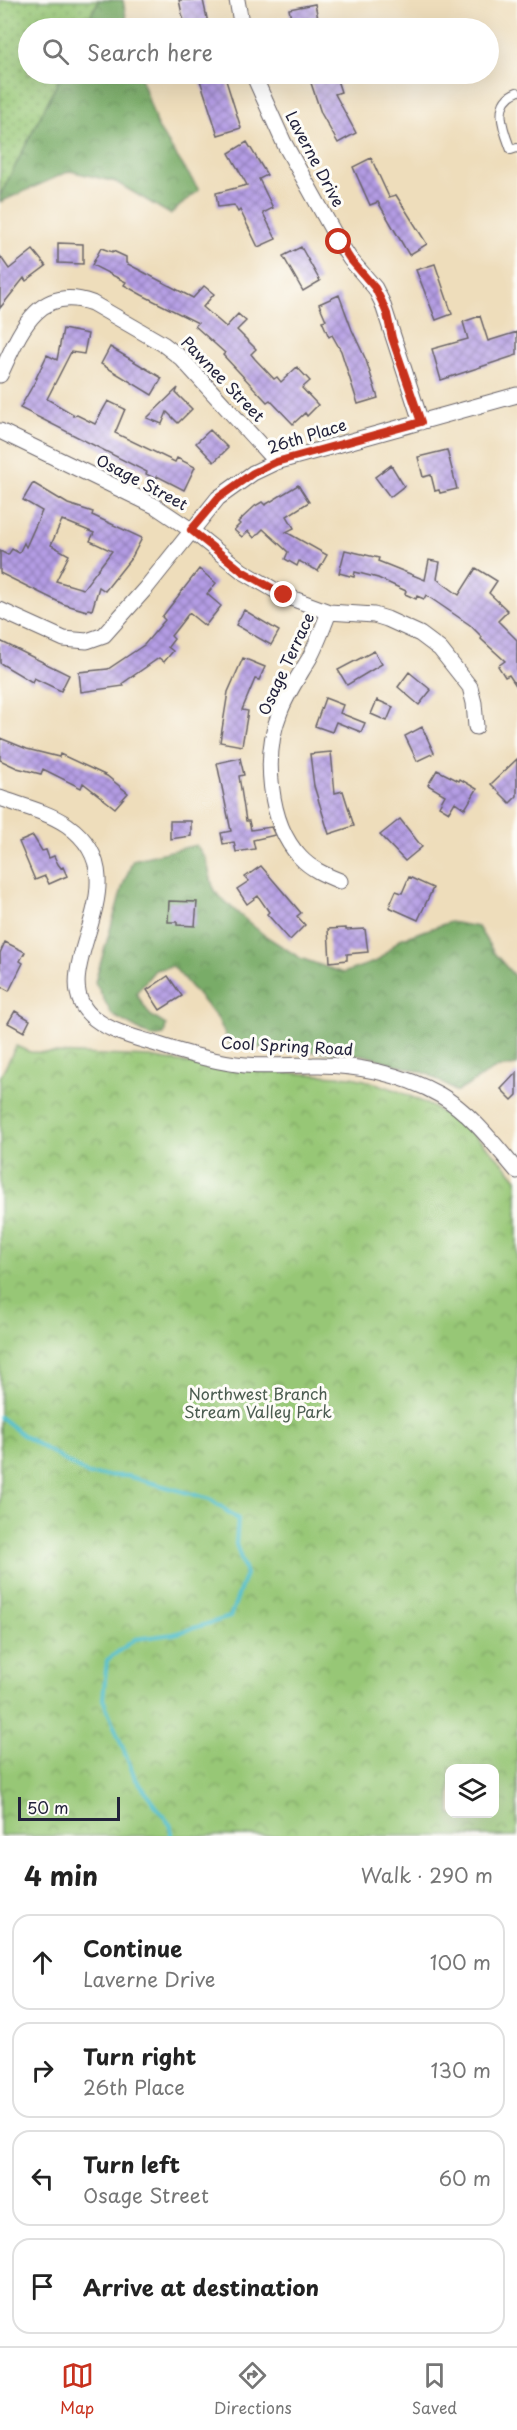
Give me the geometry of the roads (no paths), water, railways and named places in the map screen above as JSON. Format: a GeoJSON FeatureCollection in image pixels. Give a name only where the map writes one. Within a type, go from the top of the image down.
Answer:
{"type":"FeatureCollection","features":[{"type":"Feature","properties":{"kind":"street"},"geometry":{"type":"LineString","coordinates":[[237,0],[240,18]]}},
{"type":"Feature","properties":{"kind":"street","name":"Laverne Drive"},"geometry":{"type":"LineString","coordinates":[[257,84],[284,143],[339,242],[350,259],[375,288],[382,302],[421,422]]}},
{"type":"Feature","properties":{"kind":"street","name":"Pawnee Street"},"geometry":{"type":"LineString","coordinates":[[0,375],[31,317],[45,305],[70,297],[92,303],[163,344],[181,358],[276,462]]}},
{"type":"Feature","properties":{"kind":"street","name":"26th Place"},"geometry":{"type":"LineString","coordinates":[[0,610],[36,627],[76,641],[87,641],[104,635],[146,588],[218,498],[253,473],[276,462],[517,395]]}},
{"type":"Feature","properties":{"kind":"street","name":"Osage Street"},"geometry":{"type":"LineString","coordinates":[[0,431],[154,506],[191,530],[242,571],[266,586],[304,604],[329,612],[374,615],[420,634],[440,649],[470,687],[476,727]]}},
{"type":"Feature","properties":{"kind":"street","name":"Osage Terrace"},"geometry":{"type":"LineString","coordinates":[[329,612],[320,637],[280,712],[272,746],[272,775],[280,822],[293,848],[310,867],[340,881]]}},
{"type":"Feature","properties":{"kind":"street","name":"Cool Spring Road"},"geometry":{"type":"LineString","coordinates":[[0,798],[52,817],[67,825],[78,834],[93,856],[97,867],[99,892],[77,975],[79,996],[93,1018],[107,1027],[132,1037],[217,1061],[282,1067],[348,1066],[375,1071],[412,1083],[440,1095],[463,1112],[517,1171]]}},
{"type":"Feature","properties":{"kind":"lane"},"geometry":{"type":"LineString","coordinates":[[517,92],[511,94],[502,105],[500,121],[511,150],[517,148]]}},
{"type":"Feature","properties":{"kind":"waterway"},"geometry":{"type":"LineString","coordinates":[[0,1417],[24,1436],[89,1475],[127,1476],[210,1499],[238,1519],[236,1544],[246,1574],[230,1617],[174,1634],[135,1639],[107,1660],[103,1699],[135,1778],[171,1826],[171,1836]]}},
{"type":"Feature","properties":{"kind":"park label","name":"Northwest Branch Stream Valley Park"},"geometry":{"type":"Point","coordinates":[258,1403]}}]}
